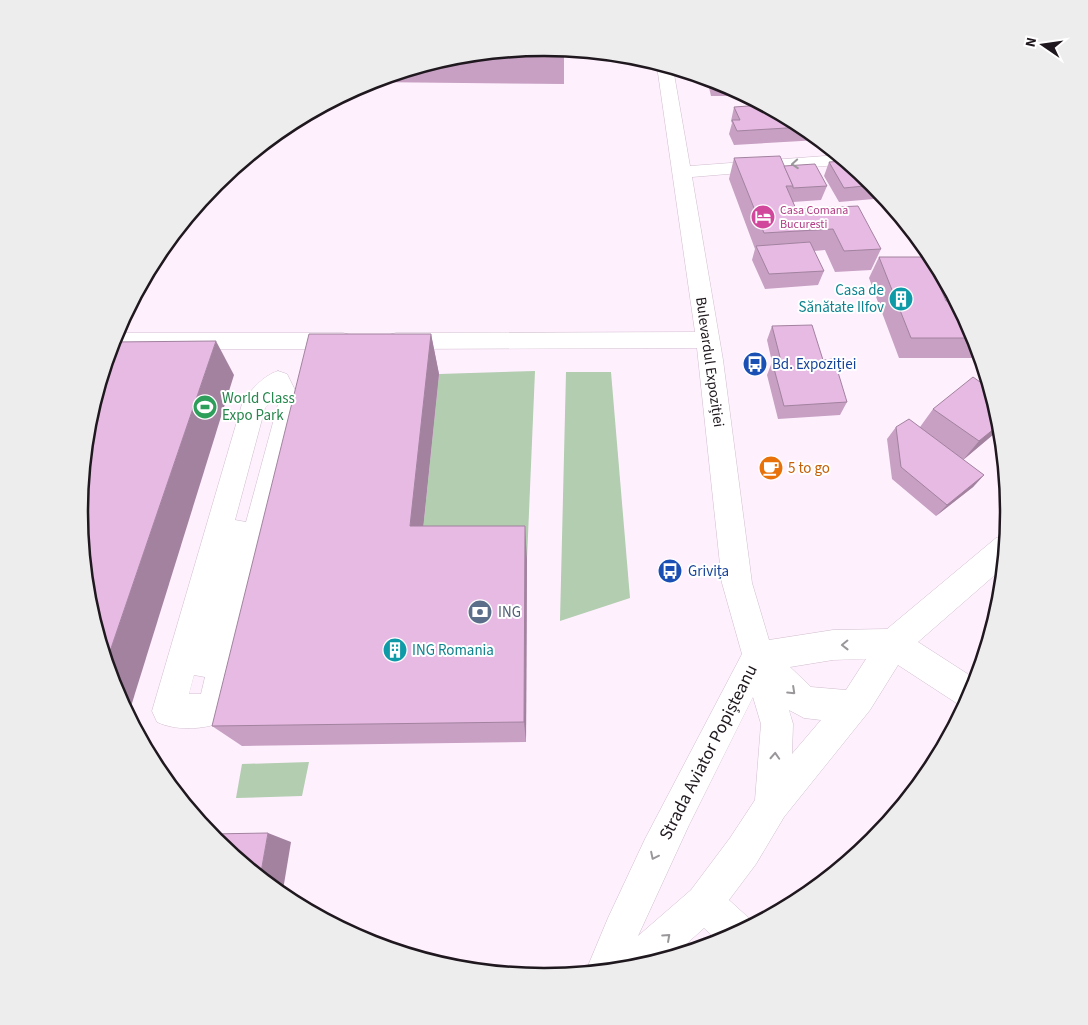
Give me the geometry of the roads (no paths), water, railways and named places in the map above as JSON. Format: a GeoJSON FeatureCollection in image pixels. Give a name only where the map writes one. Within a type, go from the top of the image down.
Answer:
{"type":"FeatureCollection","features":[{"type":"Feature","properties":{"kind":"street","name":"Bulevardul Expoziției"},"geometry":{"type":"LineString","coordinates":[[666,73],[707,340],[737,583],[777,724],[772,805]]}},
{"type":"Feature","properties":{"kind":"street"},"geometry":{"type":"LineString","coordinates":[[682,172],[834,161]]}},
{"type":"Feature","properties":{"kind":"street"},"geometry":{"type":"LineString","coordinates":[[121,341],[707,340]]}},
{"type":"Feature","properties":{"kind":"street"},"geometry":{"type":"LineString","coordinates":[[203,662],[288,341]]}},
{"type":"Feature","properties":{"kind":"street"},"geometry":{"type":"LineString","coordinates":[[278,380],[290,404],[213,710],[168,711],[254,404],[278,380]]}},
{"type":"Feature","properties":{"kind":"street"},"geometry":{"type":"LineString","coordinates":[[643,958],[704,903],[743,851],[772,805],[853,707],[893,644],[998,554]]}},
{"type":"Feature","properties":{"kind":"street"},"geometry":{"type":"LineString","coordinates":[[893,644],[965,689]]}},
{"type":"Feature","properties":{"kind":"street","name":"Strada Aviator Popișteanu"},"geometry":{"type":"LineString","coordinates":[[607,964],[642,880],[757,657],[833,645],[893,644]]}},
{"type":"Feature","properties":{"kind":"street"},"geometry":{"type":"LineString","coordinates":[[757,657],[804,702],[853,707]]}},
{"type":"Feature","properties":{"kind":"street"},"geometry":{"type":"LineString","coordinates":[[704,903],[732,928]]}},
{"type":"Feature","properties":{"kind":"place","name":"Casa Comana Bucuresti"},"geometry":{"type":"Point","coordinates":[763,217]}},
{"type":"Feature","properties":{"kind":"place","name":"Casa de Sănătate Ilfov"},"geometry":{"type":"Point","coordinates":[901,299]}},
{"type":"Feature","properties":{"kind":"place","name":"Bd. Expoziției"},"geometry":{"type":"Point","coordinates":[755,364]}},
{"type":"Feature","properties":{"kind":"place","name":"World Class Expo Park"},"geometry":{"type":"Point","coordinates":[205,407]}},
{"type":"Feature","properties":{"kind":"place","name":"5 to go"},"geometry":{"type":"Point","coordinates":[771,468]}},
{"type":"Feature","properties":{"kind":"place","name":"Grivița"},"geometry":{"type":"Point","coordinates":[670,571]}},
{"type":"Feature","properties":{"kind":"place","name":"ING"},"geometry":{"type":"Point","coordinates":[480,612]}},
{"type":"Feature","properties":{"kind":"place","name":"ING Romania"},"geometry":{"type":"Point","coordinates":[395,650]}}]}
